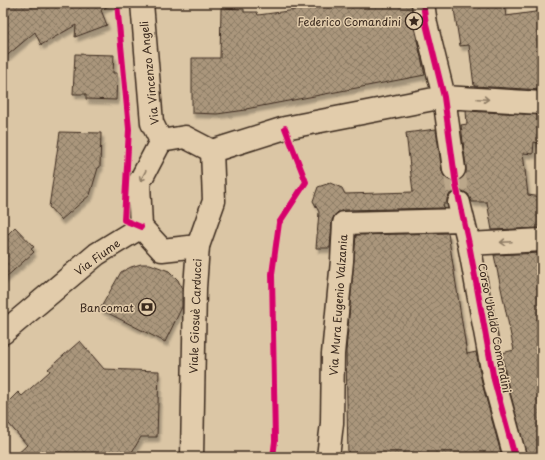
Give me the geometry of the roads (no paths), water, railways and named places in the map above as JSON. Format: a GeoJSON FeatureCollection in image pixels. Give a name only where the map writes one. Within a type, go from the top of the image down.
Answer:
{"type":"FeatureCollection","features":[{"type":"Feature","properties":{"kind":"street","name":"Via Vincenzo Angeli"},"geometry":{"type":"LineString","coordinates":[[142,3],[152,123],[161,141]]}},
{"type":"Feature","properties":{"kind":"street"},"geometry":{"type":"LineString","coordinates":[[423,3],[426,24],[444,97],[454,169]]}},
{"type":"Feature","properties":{"kind":"street"},"geometry":{"type":"LineString","coordinates":[[198,246],[162,250],[141,227],[139,183],[161,141],[184,137],[212,151],[285,128],[444,97],[542,103]]}},
{"type":"Feature","properties":{"kind":"street","name":"Viale Giosuè Carducci"},"geometry":{"type":"LineString","coordinates":[[192,457],[195,288],[198,246],[214,201],[212,151]]}},
{"type":"Feature","properties":{"kind":"street","name":"Corso Ubaldo Comandini"},"geometry":{"type":"LineString","coordinates":[[461,212],[469,244],[494,380],[514,457]]}},
{"type":"Feature","properties":{"kind":"street","name":"Via Mura Eugenio Valzania"},"geometry":{"type":"LineString","coordinates":[[328,457],[332,423],[333,354],[344,223],[461,212]]}},
{"type":"Feature","properties":{"kind":"street","name":"Via Fiume"},"geometry":{"type":"LineString","coordinates":[[6,325],[97,254],[141,227]]}},
{"type":"Feature","properties":{"kind":"street"},"geometry":{"type":"LineString","coordinates":[[469,244],[542,240]]}},
{"type":"Feature","properties":{"kind":"tunnel"},"geometry":{"type":"LineString","coordinates":[[454,169],[459,203]]}},
{"type":"Feature","properties":{"kind":"place","name":"Federico Comandini"},"geometry":{"type":"Point","coordinates":[414,21]}},
{"type":"Feature","properties":{"kind":"place","name":"Bancomat"},"geometry":{"type":"Point","coordinates":[147,307]}}]}
